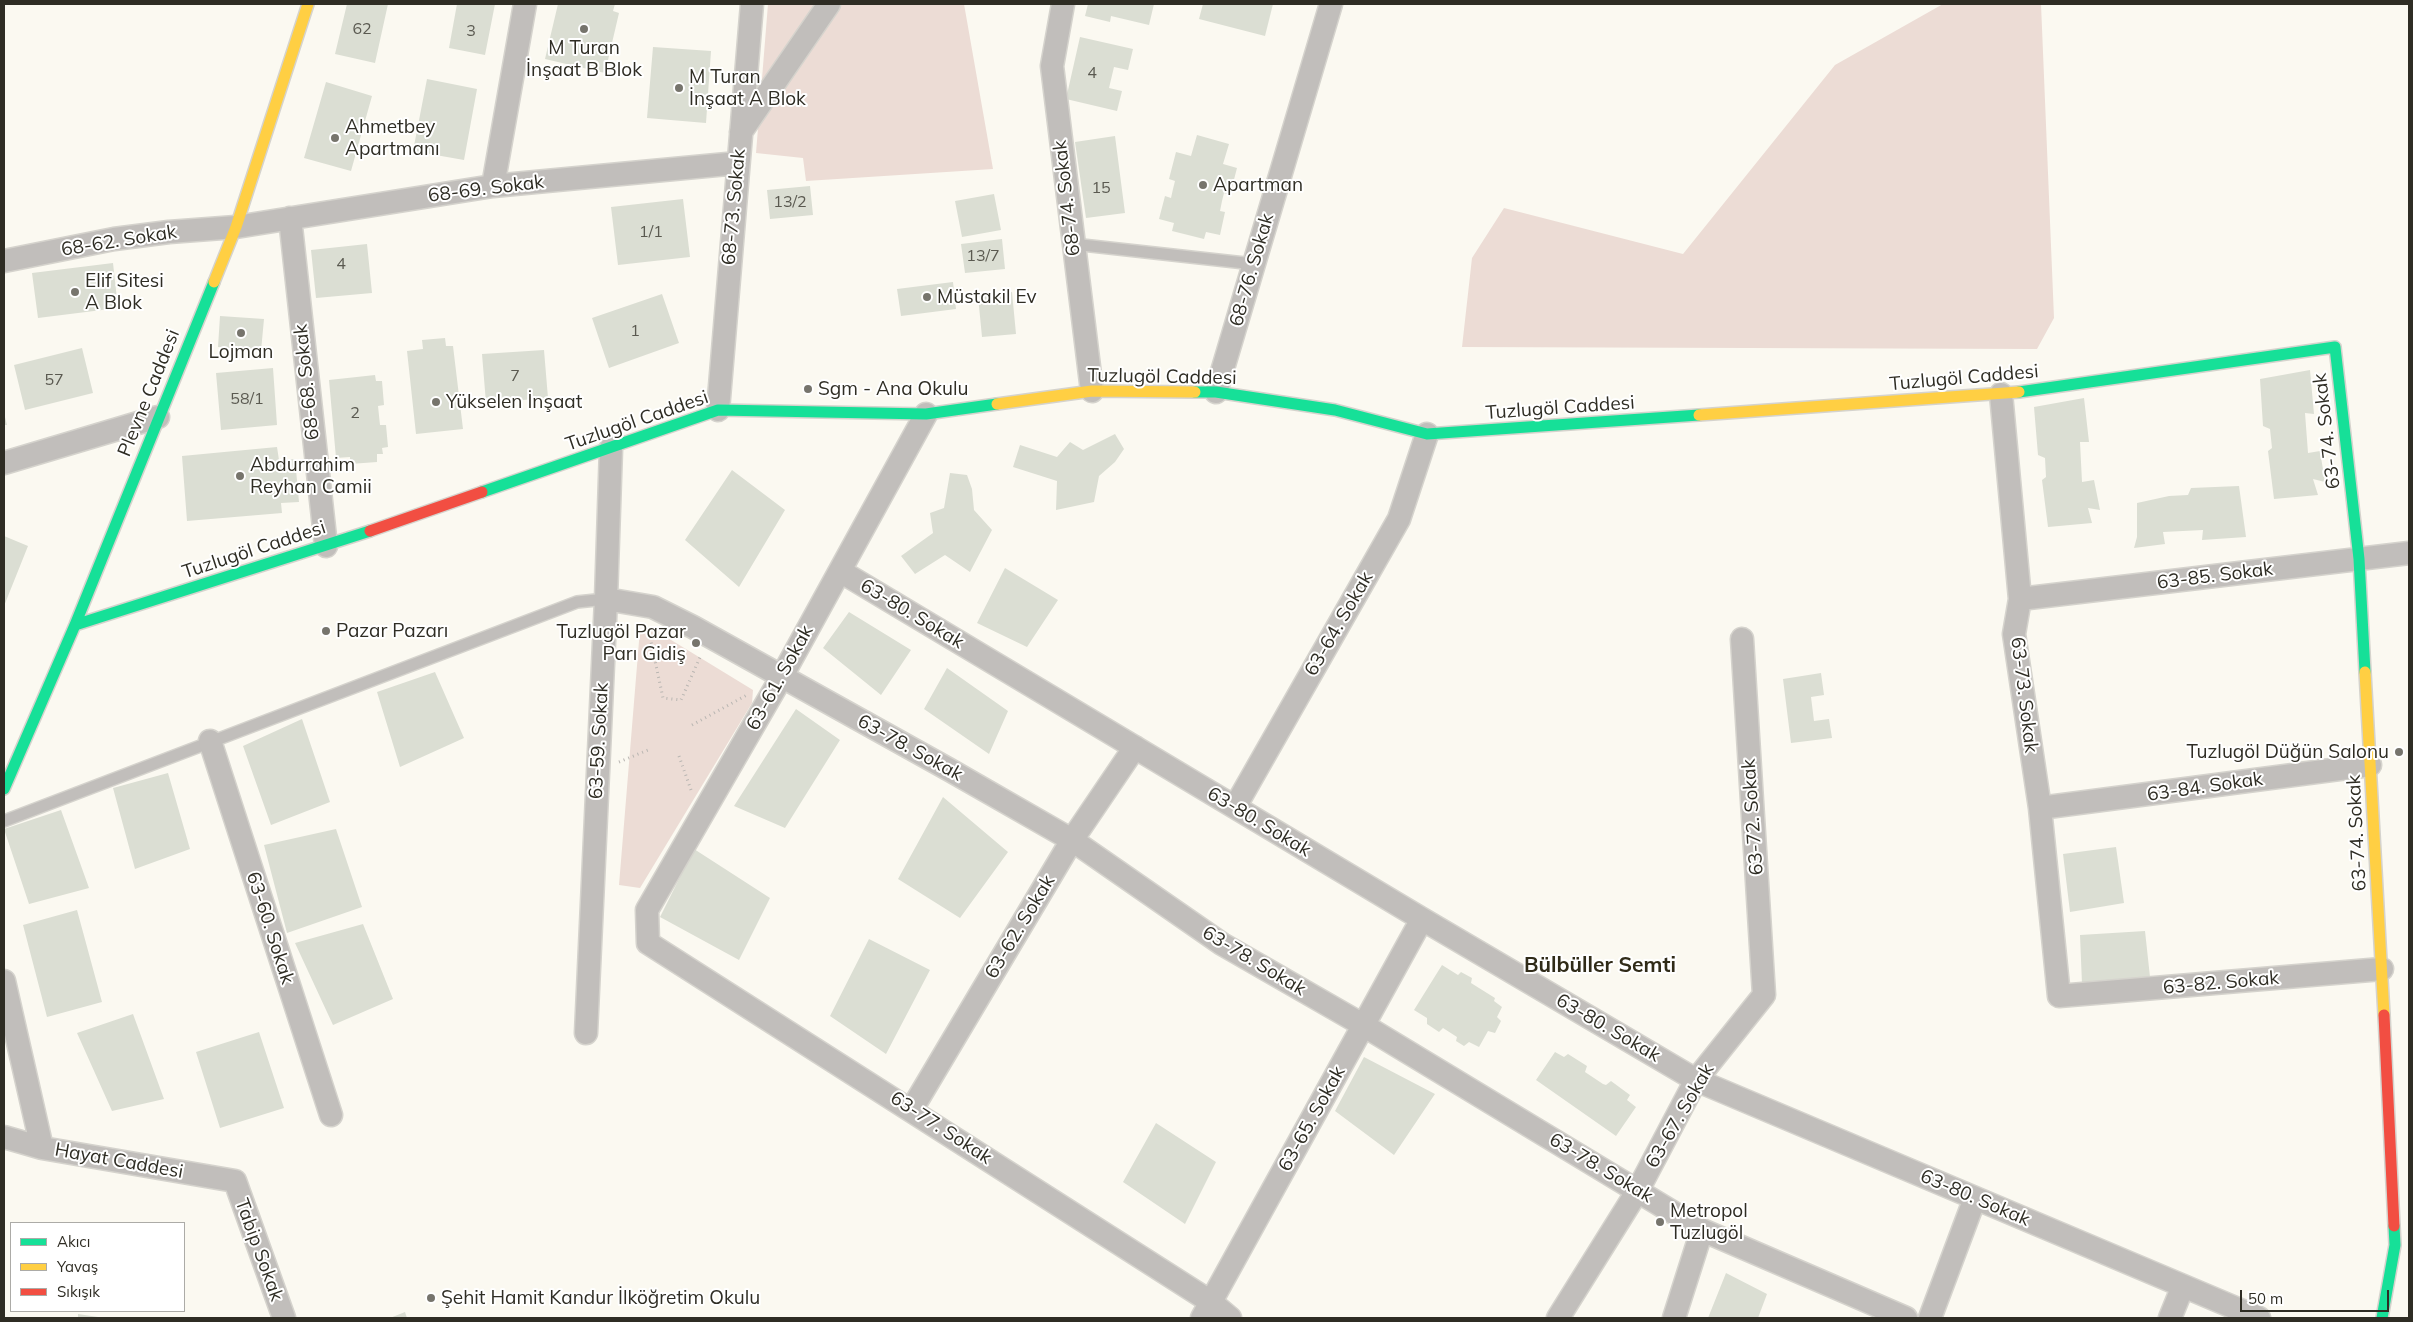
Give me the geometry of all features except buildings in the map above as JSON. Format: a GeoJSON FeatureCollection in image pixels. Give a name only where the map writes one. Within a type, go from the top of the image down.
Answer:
{"type":"FeatureCollection","features":[{"type":"Feature","properties":{"kind":"street","name":"Plevne Caddesi"},"geometry":{"type":"LineString","coordinates":[[4,789],[12,753],[75,625],[236,227],[308,4]]}},
{"type":"Feature","properties":{"kind":"street"},"geometry":{"type":"LineString","coordinates":[[493,186],[525,4]]}},
{"type":"Feature","properties":{"kind":"street","name":"68-73. Sokak"},"geometry":{"type":"LineString","coordinates":[[718,410],[752,4]]}},
{"type":"Feature","properties":{"kind":"street"},"geometry":{"type":"LineString","coordinates":[[741,132],[829,4]]}},
{"type":"Feature","properties":{"kind":"street","name":"68-74. Sokak"},"geometry":{"type":"LineString","coordinates":[[1063,4],[1052,66],[1092,391]]}},
{"type":"Feature","properties":{"kind":"street","name":"68-76. Sokak"},"geometry":{"type":"LineString","coordinates":[[1216,392],[1331,4]]}},
{"type":"Feature","properties":{"kind":"street","name":"68-69. Sokak"},"geometry":{"type":"LineString","coordinates":[[236,227],[493,186],[738,163]]}},
{"type":"Feature","properties":{"kind":"street","name":"68-68. Sokak"},"geometry":{"type":"LineString","coordinates":[[290,218],[326,546]]}},
{"type":"Feature","properties":{"kind":"street","name":"68-62. Sokak"},"geometry":{"type":"LineString","coordinates":[[4,260],[114,239],[169,232],[236,227]]}},
{"type":"Feature","properties":{"kind":"street","name":"Tuzlugöl Caddesi"},"geometry":{"type":"LineString","coordinates":[[75,625],[326,546],[718,410],[926,414],[1092,391],[1216,392],[1335,410],[1427,434],[2001,394],[2335,347]]}},
{"type":"Feature","properties":{"kind":"street","name":"63-74. Sokak"},"geometry":{"type":"LineString","coordinates":[[2335,347],[2359,559],[2382,969],[2395,1245],[2382,1318]]}},
{"type":"Feature","properties":{"kind":"street","name":"63-73. Sokak"},"geometry":{"type":"LineString","coordinates":[[2001,394],[2020,600],[2014,634],[2040,808],[2059,996]]}},
{"type":"Feature","properties":{"kind":"street","name":"63-61. Sokak"},"geometry":{"type":"LineString","coordinates":[[648,943],[647,910],[780,680],[926,414]]}},
{"type":"Feature","properties":{"kind":"street"},"geometry":{"type":"LineString","coordinates":[[4,463],[158,417]]}},
{"type":"Feature","properties":{"kind":"street","name":"63-64. Sokak"},"geometry":{"type":"LineString","coordinates":[[1235,807],[1399,519],[1427,434]]}},
{"type":"Feature","properties":{"kind":"street","name":"63-59. Sokak"},"geometry":{"type":"LineString","coordinates":[[586,1033],[611,448]]}},
{"type":"Feature","properties":{"kind":"street","name":"63-85. Sokak"},"geometry":{"type":"LineString","coordinates":[[2020,600],[2409,553]]}},
{"type":"Feature","properties":{"kind":"street","name":"63-80. Sokak"},"geometry":{"type":"LineString","coordinates":[[840,571],[1422,919],[1696,1080],[2259,1318]]}},
{"type":"Feature","properties":{"kind":"street","name":"63-78. Sokak"},"geometry":{"type":"LineString","coordinates":[[606,599],[652,607],[709,636],[780,680],[948,768],[1072,840],[1222,944],[1363,1025],[1702,1230],[1906,1318]]}},
{"type":"Feature","properties":{"kind":"street","name":"63-72. Sokak"},"geometry":{"type":"LineString","coordinates":[[1742,639],[1764,995]]}},
{"type":"Feature","properties":{"kind":"street","name":"63-60. Sokak"},"geometry":{"type":"LineString","coordinates":[[210,741],[331,1116]]}},
{"type":"Feature","properties":{"kind":"street","name":"63-62. Sokak"},"geometry":{"type":"LineString","coordinates":[[912,1109],[1072,840],[1135,748]]}},
{"type":"Feature","properties":{"kind":"street","name":"63-84. Sokak"},"geometry":{"type":"LineString","coordinates":[[2040,808],[2370,765]]}},
{"type":"Feature","properties":{"kind":"street","name":"63-65. Sokak"},"geometry":{"type":"LineString","coordinates":[[1206,1310],[1422,919]]}},
{"type":"Feature","properties":{"kind":"street","name":"63-77. Sokak"},"geometry":{"type":"LineString","coordinates":[[648,943],[912,1109],[1206,1310],[1230,1318]]}},
{"type":"Feature","properties":{"kind":"street","name":"63-82. Sokak"},"geometry":{"type":"LineString","coordinates":[[2059,996],[2382,969]]}},
{"type":"Feature","properties":{"kind":"street"},"geometry":{"type":"LineString","coordinates":[[4,981],[42,1148]]}},
{"type":"Feature","properties":{"kind":"street","name":"63-67. Sokak"},"geometry":{"type":"LineString","coordinates":[[1558,1318],[1638,1190],[1696,1080],[1764,995]]}},
{"type":"Feature","properties":{"kind":"street","name":"Hayat Caddesi"},"geometry":{"type":"LineString","coordinates":[[4,1137],[42,1148],[235,1181]]}},
{"type":"Feature","properties":{"kind":"street","name":"Tabip Sokak"},"geometry":{"type":"LineString","coordinates":[[235,1181],[284,1318]]}},
{"type":"Feature","properties":{"kind":"street"},"geometry":{"type":"LineString","coordinates":[[1930,1318],[1975,1198]]}},
{"type":"Feature","properties":{"kind":"street"},"geometry":{"type":"LineString","coordinates":[[1674,1318],[1702,1230]]}},
{"type":"Feature","properties":{"kind":"street"},"geometry":{"type":"LineString","coordinates":[[2170,1318],[2183,1286]]}},
{"type":"Feature","properties":{"kind":"lane"},"geometry":{"type":"LineString","coordinates":[[1073,244],[1254,264]]}},
{"type":"Feature","properties":{"kind":"lane"},"geometry":{"type":"LineString","coordinates":[[4,820],[577,602],[606,599]]}},
{"type":"Feature","properties":{"kind":"path"},"geometry":{"type":"LineString","coordinates":[[643,605],[664,698],[680,700],[709,636]]}},
{"type":"Feature","properties":{"kind":"path"},"geometry":{"type":"LineString","coordinates":[[692,725],[747,695],[780,680]]}},
{"type":"Feature","properties":{"kind":"path"},"geometry":{"type":"LineString","coordinates":[[598,770],[648,750]]}},
{"type":"Feature","properties":{"kind":"path"},"geometry":{"type":"LineString","coordinates":[[679,756],[700,817]]}},
{"type":"Feature","properties":{"kind":"shaded area"},"geometry":{"type":"Polygon","coordinates":[[[768,4],[964,4],[993,169],[806,181],[803,158],[756,153],[768,4]]]}},
{"type":"Feature","properties":{"kind":"shaded area"},"geometry":{"type":"Polygon","coordinates":[[[1943,4],[2041,4],[2054,318],[2037,349],[1462,347],[1472,258],[1504,208],[1683,254],[1835,65],[1943,4]]]}},
{"type":"Feature","properties":{"kind":"shaded area"},"geometry":{"type":"Polygon","coordinates":[[[640,629],[658,632],[753,690],[752,703],[640,888],[619,885],[640,629]]]}},
{"type":"Feature","properties":{"kind":"traffic: fast"},"geometry":{"type":"LineString","coordinates":[[4,789],[75,625],[214,282]]}},
{"type":"Feature","properties":{"kind":"traffic: fast"},"geometry":{"type":"LineString","coordinates":[[2019,392],[2335,347],[2359,559],[2365,672]]}},
{"type":"Feature","properties":{"kind":"traffic: fast"},"geometry":{"type":"LineString","coordinates":[[1195,392],[1216,392],[1335,410],[1427,434],[1699,415]]}},
{"type":"Feature","properties":{"kind":"traffic: fast"},"geometry":{"type":"LineString","coordinates":[[482,492],[718,410],[926,414],[997,404]]}},
{"type":"Feature","properties":{"kind":"traffic: fast"},"geometry":{"type":"LineString","coordinates":[[75,625],[370,531]]}},
{"type":"Feature","properties":{"kind":"traffic: fast"},"geometry":{"type":"LineString","coordinates":[[2382,1318],[2395,1245],[2394,1226]]}},
{"type":"Feature","properties":{"kind":"traffic: slow"},"geometry":{"type":"LineString","coordinates":[[214,282],[236,227],[308,4]]}},
{"type":"Feature","properties":{"kind":"traffic: slow"},"geometry":{"type":"LineString","coordinates":[[997,404],[1092,391],[1195,392]]}},
{"type":"Feature","properties":{"kind":"traffic: slow"},"geometry":{"type":"LineString","coordinates":[[1699,415],[2019,392]]}},
{"type":"Feature","properties":{"kind":"traffic: slow"},"geometry":{"type":"LineString","coordinates":[[2365,672],[2384,1015]]}},
{"type":"Feature","properties":{"kind":"traffic: jam"},"geometry":{"type":"LineString","coordinates":[[370,531],[482,492]]}},
{"type":"Feature","properties":{"kind":"traffic: jam"},"geometry":{"type":"LineString","coordinates":[[2384,1015],[2394,1226]]}},
{"type":"Feature","properties":{"kind":"place","name":"M Turan İnşaat B Blok"},"geometry":{"type":"Point","coordinates":[584,29]}},
{"type":"Feature","properties":{"kind":"place","name":"M Turan İnşaat A Blok"},"geometry":{"type":"Point","coordinates":[679,88]}},
{"type":"Feature","properties":{"kind":"place","name":"Ahmetbey Apartmanı"},"geometry":{"type":"Point","coordinates":[335,138]}},
{"type":"Feature","properties":{"kind":"place","name":"Apartman"},"geometry":{"type":"Point","coordinates":[1203,185]}},
{"type":"Feature","properties":{"kind":"place","name":"Elif Sitesi A Blok"},"geometry":{"type":"Point","coordinates":[75,292]}},
{"type":"Feature","properties":{"kind":"place","name":"Müstakil Ev"},"geometry":{"type":"Point","coordinates":[927,297]}},
{"type":"Feature","properties":{"kind":"place","name":"Lojman"},"geometry":{"type":"Point","coordinates":[241,333]}},
{"type":"Feature","properties":{"kind":"place","name":"Sgm - Ana Okulu"},"geometry":{"type":"Point","coordinates":[808,389]}},
{"type":"Feature","properties":{"kind":"place","name":"Yükselen İnşaat"},"geometry":{"type":"Point","coordinates":[436,402]}},
{"type":"Feature","properties":{"kind":"place","name":"Abdurrahim Reyhan Camii"},"geometry":{"type":"Point","coordinates":[240,476]}},
{"type":"Feature","properties":{"kind":"place","name":"Pazar Pazarı"},"geometry":{"type":"Point","coordinates":[326,631]}},
{"type":"Feature","properties":{"kind":"place","name":"Tuzlugöl Pazar Parı Gidiş"},"geometry":{"type":"Point","coordinates":[696,643]}},
{"type":"Feature","properties":{"kind":"place","name":"Tuzlugöl Düğün Salonu"},"geometry":{"type":"Point","coordinates":[2399,752]}},
{"type":"Feature","properties":{"kind":"place","name":"Metropol Tuzlugöl"},"geometry":{"type":"Point","coordinates":[1660,1222]}},
{"type":"Feature","properties":{"kind":"place","name":"Şehit Hamit Kandur İlköğretim Okulu"},"geometry":{"type":"Point","coordinates":[431,1298]}},
{"type":"Feature","properties":{"kind":"district","name":"Bülbüller Semti"},"geometry":{"type":"Point","coordinates":[1600,966]}}]}
